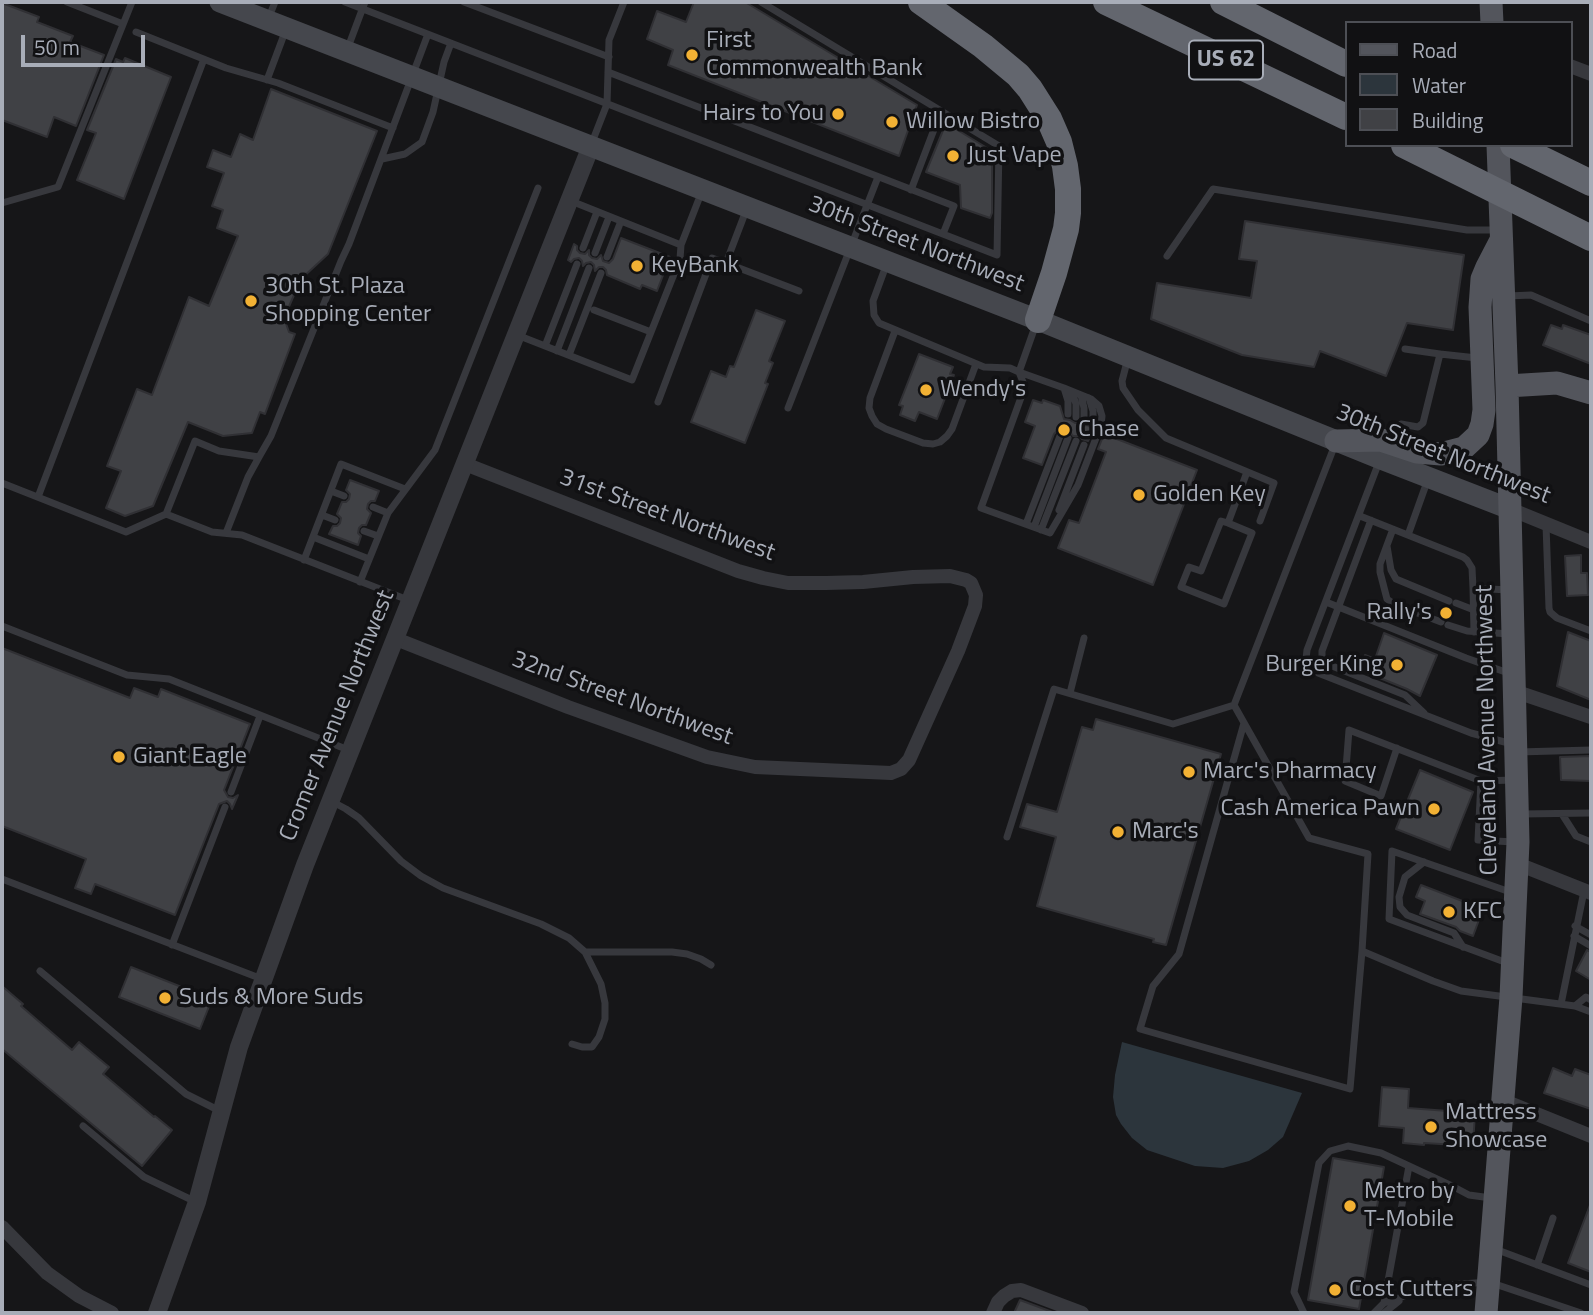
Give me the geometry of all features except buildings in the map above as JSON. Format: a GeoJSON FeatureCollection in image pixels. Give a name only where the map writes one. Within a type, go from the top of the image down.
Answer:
{"type":"FeatureCollection","features":[{"type":"Feature","properties":{"kind":"highway"},"geometry":{"type":"LineString","coordinates":[[921,2],[983,46],[1018,75],[1049,119],[1059,142],[1068,189],[1068,213],[1054,273],[1038,320]]}},
{"type":"Feature","properties":{"kind":"highway","name":"US 62"},"geometry":{"type":"LineString","coordinates":[[1106,2],[1344,116]]}},
{"type":"Feature","properties":{"kind":"highway","name":"US 62"},"geometry":{"type":"LineString","coordinates":[[1223,2],[1344,63]]}},
{"type":"Feature","properties":{"kind":"highway"},"geometry":{"type":"LineString","coordinates":[[1408,147],[1591,237]]}},
{"type":"Feature","properties":{"kind":"highway"},"geometry":{"type":"LineString","coordinates":[[1517,147],[1591,183]]}},
{"type":"Feature","properties":{"kind":"main road","name":"30th Street Northwest"},"geometry":{"type":"LineString","coordinates":[[220,2],[276,17],[347,51],[1038,320],[1336,441]]}},
{"type":"Feature","properties":{"kind":"main road"},"geometry":{"type":"LineString","coordinates":[[1491,2],[1492,21]]}},
{"type":"Feature","properties":{"kind":"main road","name":"Cleveland Avenue Northwest"},"geometry":{"type":"LineString","coordinates":[[1486,1313],[1511,997],[1518,853],[1507,386],[1498,147]]}},
{"type":"Feature","properties":{"kind":"main road"},"geometry":{"type":"LineString","coordinates":[[1336,441],[1381,440],[1388,452],[1437,455],[1457,451],[1478,435],[1484,410],[1480,293],[1482,279],[1502,228]]}},
{"type":"Feature","properties":{"kind":"main road"},"geometry":{"type":"LineString","coordinates":[[1507,386],[1557,383],[1591,393]]}},
{"type":"Feature","properties":{"kind":"main road","name":"30th Street Northwest"},"geometry":{"type":"LineString","coordinates":[[1388,452],[1428,477],[1510,509]]}},
{"type":"Feature","properties":{"kind":"street"},"geometry":{"type":"LineString","coordinates":[[1572,67],[1591,74]]}},
{"type":"Feature","properties":{"kind":"street","name":"Cromer Avenue Northwest"},"geometry":{"type":"LineString","coordinates":[[157,1313],[197,1202],[239,1047],[262,979],[591,146]]}},
{"type":"Feature","properties":{"kind":"street","name":"31st Street Northwest"},"geometry":{"type":"LineString","coordinates":[[465,464],[738,571],[763,578],[788,583],[825,583],[950,576],[971,583],[976,595]]}},
{"type":"Feature","properties":{"kind":"street","name":"30th Street Northwest"},"geometry":{"type":"LineString","coordinates":[[1510,509],[1591,542]]}},
{"type":"Feature","properties":{"kind":"street","name":"32nd Street Northwest"},"geometry":{"type":"LineString","coordinates":[[396,639],[591,716],[707,757],[755,767],[891,773],[901,769],[909,760],[958,651],[972,616],[976,595]]}},
{"type":"Feature","properties":{"kind":"street"},"geometry":{"type":"LineString","coordinates":[[1515,683],[1591,717]]}},
{"type":"Feature","properties":{"kind":"street"},"geometry":{"type":"LineString","coordinates":[[1518,853],[1588,891]]}},
{"type":"Feature","properties":{"kind":"street"},"geometry":{"type":"LineString","coordinates":[[1502,1101],[1591,1136]]}},
{"type":"Feature","properties":{"kind":"street"},"geometry":{"type":"LineString","coordinates":[[2,1227],[47,1273],[79,1296],[112,1313]]}},
{"type":"Feature","properties":{"kind":"street"},"geometry":{"type":"LineString","coordinates":[[993,1313],[1001,1299],[1012,1291],[1021,1290],[1082,1313]]}},
{"type":"Feature","properties":{"kind":"lane"},"geometry":{"type":"LineString","coordinates":[[67,2],[122,24]]}},
{"type":"Feature","properties":{"kind":"lane"},"geometry":{"type":"LineString","coordinates":[[2,203],[58,187],[132,2]]}},
{"type":"Feature","properties":{"kind":"lane"},"geometry":{"type":"LineString","coordinates":[[345,2],[364,5],[428,34],[997,255],[999,146],[761,2]]}},
{"type":"Feature","properties":{"kind":"lane"},"geometry":{"type":"LineString","coordinates":[[464,2],[608,57]]}},
{"type":"Feature","properties":{"kind":"lane"},"geometry":{"type":"LineString","coordinates":[[591,146],[607,104],[609,40],[624,2]]}},
{"type":"Feature","properties":{"kind":"lane"},"geometry":{"type":"LineString","coordinates":[[347,51],[364,5]]}},
{"type":"Feature","properties":{"kind":"lane"},"geometry":{"type":"LineString","coordinates":[[267,80],[276,17]]}},
{"type":"Feature","properties":{"kind":"lane"},"geometry":{"type":"LineString","coordinates":[[136,32],[226,68],[267,80],[393,128]]}},
{"type":"Feature","properties":{"kind":"lane"},"geometry":{"type":"LineString","coordinates":[[226,533],[248,477],[285,404],[382,159],[428,34]]}},
{"type":"Feature","properties":{"kind":"lane"},"geometry":{"type":"LineString","coordinates":[[382,159],[405,154],[422,142],[433,112],[451,43]]}},
{"type":"Feature","properties":{"kind":"lane"},"geometry":{"type":"LineString","coordinates":[[38,497],[204,59]]}},
{"type":"Feature","properties":{"kind":"lane"},"geometry":{"type":"LineString","coordinates":[[608,72],[954,206],[943,234]]}},
{"type":"Feature","properties":{"kind":"lane"},"geometry":{"type":"LineString","coordinates":[[911,190],[941,111]]}},
{"type":"Feature","properties":{"kind":"lane"},"geometry":{"type":"LineString","coordinates":[[788,408],[878,177]]}},
{"type":"Feature","properties":{"kind":"lane"},"geometry":{"type":"LineString","coordinates":[[360,582],[388,513],[435,450],[538,188]]}},
{"type":"Feature","properties":{"kind":"lane"},"geometry":{"type":"LineString","coordinates":[[1167,256],[1213,189],[1466,230],[1502,228]]}},
{"type":"Feature","properties":{"kind":"lane"},"geometry":{"type":"LineString","coordinates":[[516,335],[632,380],[680,259],[681,245],[702,190]]}},
{"type":"Feature","properties":{"kind":"lane"},"geometry":{"type":"LineString","coordinates":[[569,201],[681,245]]}},
{"type":"Feature","properties":{"kind":"lane"},"geometry":{"type":"LineString","coordinates":[[726,263],[747,207]]}},
{"type":"Feature","properties":{"kind":"lane"},"geometry":{"type":"LineString","coordinates":[[583,248],[597,212]]}},
{"type":"Feature","properties":{"kind":"lane"},"geometry":{"type":"LineString","coordinates":[[595,253],[609,217]]}},
{"type":"Feature","properties":{"kind":"lane"},"geometry":{"type":"LineString","coordinates":[[607,257],[621,221]]}},
{"type":"Feature","properties":{"kind":"lane"},"geometry":{"type":"LineString","coordinates":[[658,402],[712,258],[799,291]]}},
{"type":"Feature","properties":{"kind":"lane"},"geometry":{"type":"LineString","coordinates":[[887,261],[874,296],[873,312],[879,323],[984,367],[1010,368],[1064,388],[1099,406],[1101,425],[1078,485],[1038,529]]}},
{"type":"Feature","properties":{"kind":"lane"},"geometry":{"type":"LineString","coordinates":[[545,346],[577,264]]}},
{"type":"Feature","properties":{"kind":"lane"},"geometry":{"type":"LineString","coordinates":[[557,351],[589,268]]}},
{"type":"Feature","properties":{"kind":"lane"},"geometry":{"type":"LineString","coordinates":[[569,355],[601,273]]}},
{"type":"Feature","properties":{"kind":"lane"},"geometry":{"type":"LineString","coordinates":[[1504,296],[1531,295],[1591,321]]}},
{"type":"Feature","properties":{"kind":"lane"},"geometry":{"type":"LineString","coordinates":[[594,310],[651,332]]}},
{"type":"Feature","properties":{"kind":"lane"},"geometry":{"type":"LineString","coordinates":[[1038,320],[1019,372],[1023,392],[981,508],[1038,529]]}},
{"type":"Feature","properties":{"kind":"lane"},"geometry":{"type":"LineString","coordinates":[[895,331],[870,398],[869,408],[877,424],[886,429],[923,443],[940,442],[952,429],[976,364]]}},
{"type":"Feature","properties":{"kind":"lane"},"geometry":{"type":"LineString","coordinates":[[1405,349],[1482,359]]}},
{"type":"Feature","properties":{"kind":"lane"},"geometry":{"type":"LineString","coordinates":[[1440,354],[1423,423],[1418,426],[1401,424],[1326,602],[1306,654],[1308,665],[1318,673],[1516,748],[1591,750]]}},
{"type":"Feature","properties":{"kind":"lane"},"geometry":{"type":"LineString","coordinates":[[1128,357],[1122,381],[1123,388],[1138,410],[1166,438],[1274,483],[1260,521]]}},
{"type":"Feature","properties":{"kind":"lane"},"geometry":{"type":"LineString","coordinates":[[1064,388],[1076,417],[1084,408],[1081,395]]}},
{"type":"Feature","properties":{"kind":"lane"},"geometry":{"type":"LineString","coordinates":[[1081,395],[1093,411],[1093,423]]}},
{"type":"Feature","properties":{"kind":"lane"},"geometry":{"type":"LineString","coordinates":[[1038,529],[1068,438],[1038,529]]}},
{"type":"Feature","properties":{"kind":"lane"},"geometry":{"type":"LineString","coordinates":[[2,483],[126,532],[166,514],[195,441],[219,451],[260,457]]}},
{"type":"Feature","properties":{"kind":"lane"},"geometry":{"type":"LineString","coordinates":[[1234,705],[1336,441]]}},
{"type":"Feature","properties":{"kind":"lane"},"geometry":{"type":"LineString","coordinates":[[1038,529],[1084,445]]}},
{"type":"Feature","properties":{"kind":"lane"},"geometry":{"type":"LineString","coordinates":[[304,560],[341,464],[405,489]]}},
{"type":"Feature","properties":{"kind":"lane"},"geometry":{"type":"LineString","coordinates":[[1228,523],[1247,472]]}},
{"type":"Feature","properties":{"kind":"lane"},"geometry":{"type":"LineString","coordinates":[[1408,535],[1428,477]]}},
{"type":"Feature","properties":{"kind":"lane"},"geometry":{"type":"LineString","coordinates":[[331,491],[344,496]]}},
{"type":"Feature","properties":{"kind":"lane"},"geometry":{"type":"LineString","coordinates":[[373,507],[388,513]]}},
{"type":"Feature","properties":{"kind":"lane"},"geometry":{"type":"LineString","coordinates":[[166,514],[212,532],[242,535],[411,601]]}},
{"type":"Feature","properties":{"kind":"lane"},"geometry":{"type":"LineString","coordinates":[[322,514],[335,520]]}},
{"type":"Feature","properties":{"kind":"lane"},"geometry":{"type":"LineString","coordinates":[[1360,516],[1467,560],[1472,568],[1474,632]]}},
{"type":"Feature","properties":{"kind":"lane"},"geometry":{"type":"LineString","coordinates":[[1371,520],[1321,652],[1324,662],[1405,695],[1426,716]]}},
{"type":"Feature","properties":{"kind":"lane"},"geometry":{"type":"LineString","coordinates":[[1221,521],[1228,523],[1252,533],[1224,604],[1181,587],[1189,567],[1201,571],[1221,521]]}},
{"type":"Feature","properties":{"kind":"lane"},"geometry":{"type":"LineString","coordinates":[[1546,524],[1550,612],[1557,618],[1591,631]]}},
{"type":"Feature","properties":{"kind":"lane"},"geometry":{"type":"LineString","coordinates":[[1393,529],[1380,564],[1387,599],[1445,624],[1474,632],[1513,634]]}},
{"type":"Feature","properties":{"kind":"lane"},"geometry":{"type":"LineString","coordinates":[[364,531],[378,536]]}},
{"type":"Feature","properties":{"kind":"lane"},"geometry":{"type":"LineString","coordinates":[[313,537],[369,559]]}},
{"type":"Feature","properties":{"kind":"lane"},"geometry":{"type":"LineString","coordinates":[[1387,545],[1391,570],[1396,579],[1474,610]]}},
{"type":"Feature","properties":{"kind":"lane"},"geometry":{"type":"LineString","coordinates":[[1473,589],[1512,590]]}},
{"type":"Feature","properties":{"kind":"lane"},"geometry":{"type":"LineString","coordinates":[[1326,602],[1515,683]]}},
{"type":"Feature","properties":{"kind":"lane"},"geometry":{"type":"LineString","coordinates":[[2,625],[127,675],[169,679],[351,751]]}},
{"type":"Feature","properties":{"kind":"lane"},"geometry":{"type":"LineString","coordinates":[[1070,693],[1084,638]]}},
{"type":"Feature","properties":{"kind":"lane"},"geometry":{"type":"LineString","coordinates":[[1007,837],[1054,689],[1173,724],[1234,705]]}},
{"type":"Feature","properties":{"kind":"lane"},"geometry":{"type":"LineString","coordinates":[[1234,705],[1310,838],[1368,854],[1350,1089],[1140,1028],[1153,986],[1179,954],[1244,723]]}},
{"type":"Feature","properties":{"kind":"lane"},"geometry":{"type":"LineString","coordinates":[[231,792],[260,716]]}},
{"type":"Feature","properties":{"kind":"lane"},"geometry":{"type":"LineString","coordinates":[[1397,748],[1381,796],[1345,781],[1349,730],[1397,748],[1481,780],[1517,780]]}},
{"type":"Feature","properties":{"kind":"lane"},"geometry":{"type":"LineString","coordinates":[[1481,780],[1478,840],[1518,853]]}},
{"type":"Feature","properties":{"kind":"lane"},"geometry":{"type":"LineString","coordinates":[[331,802],[359,818],[401,861],[421,876],[443,888],[541,924],[569,938],[585,952],[600,984],[605,1003],[605,1019],[592,1047],[572,1044]]}},
{"type":"Feature","properties":{"kind":"lane"},"geometry":{"type":"LineString","coordinates":[[172,945],[225,807]]}},
{"type":"Feature","properties":{"kind":"lane"},"geometry":{"type":"LineString","coordinates":[[1518,814],[1591,813]]}},
{"type":"Feature","properties":{"kind":"lane"},"geometry":{"type":"LineString","coordinates":[[1562,814],[1576,836],[1591,842]]}},
{"type":"Feature","properties":{"kind":"lane"},"geometry":{"type":"LineString","coordinates":[[1513,965],[1389,919],[1392,852],[1517,895]]}},
{"type":"Feature","properties":{"kind":"lane"},"geometry":{"type":"LineString","coordinates":[[1424,862],[1405,877],[1399,897],[1400,907],[1410,916],[1454,933],[1464,947]]}},
{"type":"Feature","properties":{"kind":"lane"},"geometry":{"type":"LineString","coordinates":[[2,878],[262,979]]}},
{"type":"Feature","properties":{"kind":"lane"},"geometry":{"type":"LineString","coordinates":[[1561,1004],[1576,926],[1588,891]]}},
{"type":"Feature","properties":{"kind":"lane"},"geometry":{"type":"LineString","coordinates":[[1576,926],[1591,935]]}},
{"type":"Feature","properties":{"kind":"lane"},"geometry":{"type":"LineString","coordinates":[[1574,936],[1591,946]]}},
{"type":"Feature","properties":{"kind":"lane"},"geometry":{"type":"LineString","coordinates":[[1362,951],[1457,990],[1575,1006],[1591,1012]]}},
{"type":"Feature","properties":{"kind":"lane"},"geometry":{"type":"LineString","coordinates":[[585,952],[673,952],[701,958],[711,965]]}},
{"type":"Feature","properties":{"kind":"lane"},"geometry":{"type":"LineString","coordinates":[[40,971],[186,1094],[221,1111]]}},
{"type":"Feature","properties":{"kind":"lane"},"geometry":{"type":"LineString","coordinates":[[1575,1006],[1586,998],[1591,1000]]}},
{"type":"Feature","properties":{"kind":"lane"},"geometry":{"type":"LineString","coordinates":[[83,1126],[144,1177],[197,1202]]}},
{"type":"Feature","properties":{"kind":"lane"},"geometry":{"type":"LineString","coordinates":[[1304,1313],[1294,1292],[1319,1163],[1330,1151],[1348,1146],[1381,1153],[1469,1195],[1495,1199]]}},
{"type":"Feature","properties":{"kind":"lane"},"geometry":{"type":"LineString","coordinates":[[1384,1303],[1409,1166]]}},
{"type":"Feature","properties":{"kind":"lane"},"geometry":{"type":"LineString","coordinates":[[1537,1265],[1553,1218]]}},
{"type":"Feature","properties":{"kind":"lane"},"geometry":{"type":"LineString","coordinates":[[1491,1248],[1591,1285]]}},
{"type":"Feature","properties":{"kind":"lane"},"geometry":{"type":"LineString","coordinates":[[1374,1313],[1384,1303],[1434,1286],[1489,1282],[1581,1313]]}},
{"type":"Feature","properties":{"kind":"lane"},"geometry":{"type":"LineString","coordinates":[[1384,1313],[1405,1296]]}},
{"type":"Feature","properties":{"kind":"water"},"geometry":{"type":"Polygon","coordinates":[[[1122,1042],[1302,1093],[1283,1137],[1268,1150],[1249,1161],[1223,1168],[1195,1166],[1147,1150],[1132,1138],[1121,1124],[1116,1115],[1113,1097],[1122,1042]]]}},
{"type":"Feature","properties":{"kind":"place","name":"First Commonwealth Bank"},"geometry":{"type":"Point","coordinates":[692,55]}},
{"type":"Feature","properties":{"kind":"place","name":"Hairs to You"},"geometry":{"type":"Point","coordinates":[838,114]}},
{"type":"Feature","properties":{"kind":"place","name":"Willow Bistro"},"geometry":{"type":"Point","coordinates":[892,122]}},
{"type":"Feature","properties":{"kind":"place","name":"Just Vape"},"geometry":{"type":"Point","coordinates":[953,156]}},
{"type":"Feature","properties":{"kind":"place","name":"KeyBank"},"geometry":{"type":"Point","coordinates":[637,266]}},
{"type":"Feature","properties":{"kind":"place","name":"30th St. Plaza Shopping Center"},"geometry":{"type":"Point","coordinates":[251,301]}},
{"type":"Feature","properties":{"kind":"place","name":"Wendy's"},"geometry":{"type":"Point","coordinates":[926,390]}},
{"type":"Feature","properties":{"kind":"place","name":"Chase"},"geometry":{"type":"Point","coordinates":[1064,430]}},
{"type":"Feature","properties":{"kind":"place","name":"Golden Key"},"geometry":{"type":"Point","coordinates":[1139,495]}},
{"type":"Feature","properties":{"kind":"place","name":"Rally's"},"geometry":{"type":"Point","coordinates":[1446,613]}},
{"type":"Feature","properties":{"kind":"place","name":"Burger King"},"geometry":{"type":"Point","coordinates":[1397,665]}},
{"type":"Feature","properties":{"kind":"place","name":"Giant Eagle"},"geometry":{"type":"Point","coordinates":[119,757]}},
{"type":"Feature","properties":{"kind":"place","name":"Marc's Pharmacy"},"geometry":{"type":"Point","coordinates":[1189,772]}},
{"type":"Feature","properties":{"kind":"place","name":"Cash America Pawn"},"geometry":{"type":"Point","coordinates":[1434,809]}},
{"type":"Feature","properties":{"kind":"place","name":"Marc's"},"geometry":{"type":"Point","coordinates":[1118,832]}},
{"type":"Feature","properties":{"kind":"place","name":"KFC"},"geometry":{"type":"Point","coordinates":[1449,912]}},
{"type":"Feature","properties":{"kind":"place","name":"Suds & More Suds"},"geometry":{"type":"Point","coordinates":[165,998]}},
{"type":"Feature","properties":{"kind":"place","name":"Mattress Showcase"},"geometry":{"type":"Point","coordinates":[1431,1127]}},
{"type":"Feature","properties":{"kind":"place","name":"Metro by T-Mobile"},"geometry":{"type":"Point","coordinates":[1350,1206]}},
{"type":"Feature","properties":{"kind":"place","name":"Cost Cutters"},"geometry":{"type":"Point","coordinates":[1335,1290]}}]}
